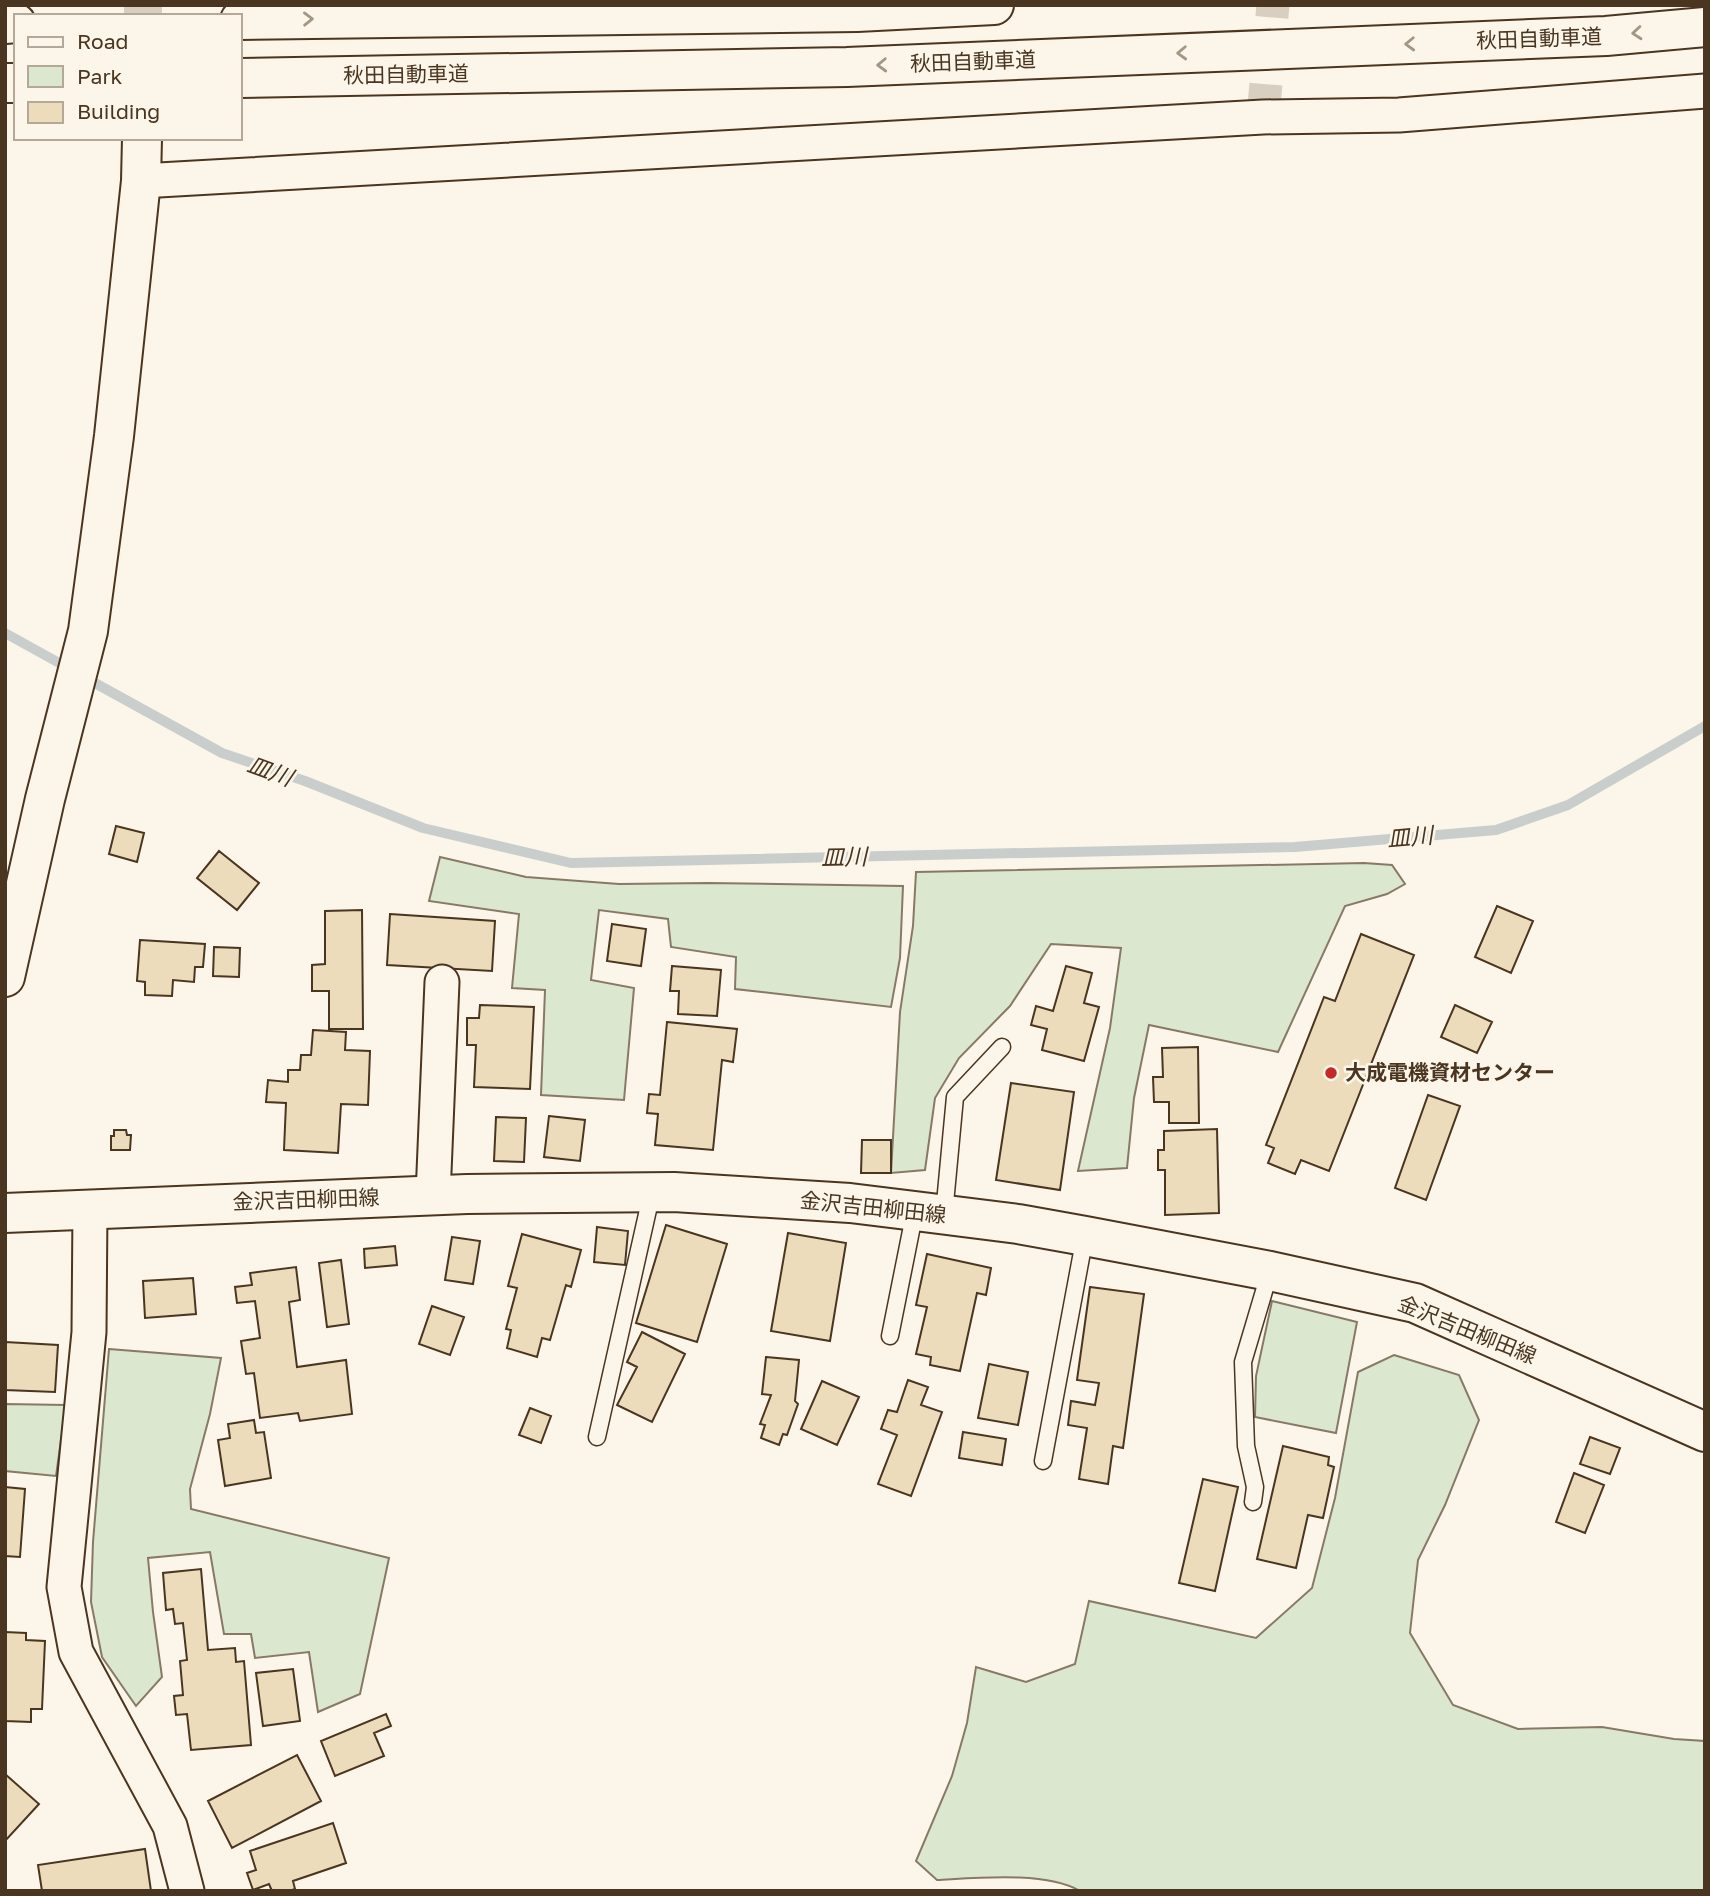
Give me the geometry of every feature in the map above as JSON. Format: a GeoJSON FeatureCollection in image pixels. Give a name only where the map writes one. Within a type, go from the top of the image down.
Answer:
{"type":"FeatureCollection","features":[{"type":"Feature","properties":{"kind":"main road"},"geometry":{"type":"LineString","coordinates":[[242,20],[857,12],[994,5]]}},
{"type":"Feature","properties":{"kind":"main road","name":"秋田自動車道"},"geometry":{"type":"LineString","coordinates":[[242,78],[847,67],[1606,36],[1705,27]]}},
{"type":"Feature","properties":{"kind":"main road"},"geometry":{"type":"LineString","coordinates":[[5,976],[45,799],[88,631],[114,436],[141,181],[142,140]]}},
{"type":"Feature","properties":{"kind":"main road","name":"金沢吉田柳田線"},"geometry":{"type":"LineString","coordinates":[[5,1213],[433,1196],[652,1192],[850,1203],[1018,1224],[1270,1271],[1415,1303],[1705,1432]]}},
{"type":"Feature","properties":{"kind":"street"},"geometry":{"type":"LineString","coordinates":[[141,181],[1263,117],[1399,115],[1705,91]]}},
{"type":"Feature","properties":{"kind":"street"},"geometry":{"type":"LineString","coordinates":[[433,1196],[442,982]]}},
{"type":"Feature","properties":{"kind":"street"},"geometry":{"type":"LineString","coordinates":[[90,1209],[89,1332],[64,1587],[76,1653],[170,1826],[187,1891]]}},
{"type":"Feature","properties":{"kind":"lane"},"geometry":{"type":"LineString","coordinates":[[890,1336],[929,1213],[955,1097],[1002,1047]]}},
{"type":"Feature","properties":{"kind":"lane"},"geometry":{"type":"LineString","coordinates":[[597,1437],[652,1192]]}},
{"type":"Feature","properties":{"kind":"lane"},"geometry":{"type":"LineString","coordinates":[[1043,1461],[1085,1236]]}},
{"type":"Feature","properties":{"kind":"lane"},"geometry":{"type":"LineString","coordinates":[[1253,1502],[1255,1488],[1247,1446],[1243,1362],[1270,1271]]}},
{"type":"Feature","properties":{"kind":"green space"},"geometry":{"type":"Polygon","coordinates":[[[440,857],[526,877],[619,884],[903,886],[900,958],[891,1007],[735,989],[736,957],[671,947],[668,919],[599,910],[591,980],[634,988],[624,1100],[541,1095],[545,990],[512,988],[519,914],[429,901],[440,857]]]}},
{"type":"Feature","properties":{"kind":"green space"},"geometry":{"type":"Polygon","coordinates":[[[1364,863],[1392,865],[1405,884],[1387,894],[1345,906],[1278,1052],[1149,1025],[1134,1098],[1127,1168],[1078,1171],[1110,1028],[1121,948],[1051,944],[1010,1006],[959,1058],[935,1098],[925,1170],[891,1173],[900,1012],[913,926],[916,872],[1364,863]]]}},
{"type":"Feature","properties":{"kind":"green space"},"geometry":{"type":"Polygon","coordinates":[[[1272,1301],[1357,1322],[1336,1433],[1255,1417],[1256,1376],[1272,1301]]]}},
{"type":"Feature","properties":{"kind":"green space"},"geometry":{"type":"Polygon","coordinates":[[[109,1349],[221,1358],[210,1414],[190,1489],[191,1509],[389,1558],[360,1694],[318,1712],[309,1652],[255,1658],[251,1634],[224,1634],[210,1552],[148,1558],[162,1677],[136,1706],[102,1657],[91,1602],[93,1542],[109,1349]]]}},
{"type":"Feature","properties":{"kind":"green space"},"geometry":{"type":"Polygon","coordinates":[[[1394,1355],[1459,1375],[1479,1420],[1445,1505],[1418,1560],[1410,1633],[1453,1705],[1518,1729],[1602,1727],[1674,1739],[1705,1741],[1705,1891],[1080,1891],[1066,1885],[1030,1878],[937,1880],[916,1861],[952,1776],[967,1723],[976,1667],[1026,1682],[1075,1664],[1089,1601],[1256,1638],[1312,1588],[1335,1498],[1358,1372],[1394,1355]]]}},
{"type":"Feature","properties":{"kind":"green space"},"geometry":{"type":"Polygon","coordinates":[[[5,1404],[66,1405],[56,1476],[5,1471],[5,1404]]]}},
{"type":"Feature","properties":{"kind":"building"},"geometry":{"type":"Polygon","coordinates":[[[116,826],[144,833],[137,862],[109,854],[116,826]]]}},
{"type":"Feature","properties":{"kind":"building"},"geometry":{"type":"Polygon","coordinates":[[[219,851],[259,883],[237,910],[197,878],[219,851]]]}},
{"type":"Feature","properties":{"kind":"building"},"geometry":{"type":"Polygon","coordinates":[[[1497,906],[1533,921],[1511,973],[1475,957],[1497,906]]]}},
{"type":"Feature","properties":{"kind":"building"},"geometry":{"type":"Polygon","coordinates":[[[362,910],[363,1029],[329,1029],[329,991],[312,991],[312,965],[325,964],[325,911],[362,910]]]}},
{"type":"Feature","properties":{"kind":"building"},"geometry":{"type":"Polygon","coordinates":[[[390,914],[495,921],[492,971],[387,965],[390,914]]]}},
{"type":"Feature","properties":{"kind":"building"},"geometry":{"type":"Polygon","coordinates":[[[612,924],[646,929],[641,966],[607,961],[612,924]]]}},
{"type":"Feature","properties":{"kind":"building","name":"大成電機資材センター"},"geometry":{"type":"Polygon","coordinates":[[[1361,934],[1414,955],[1329,1171],[1301,1160],[1295,1174],[1268,1163],[1274,1148],[1266,1145],[1324,997],[1335,1001],[1361,934]]]}},
{"type":"Feature","properties":{"kind":"building"},"geometry":{"type":"Polygon","coordinates":[[[140,940],[205,944],[203,967],[195,967],[194,982],[173,980],[172,996],[145,995],[145,982],[137,981],[140,940]]]}},
{"type":"Feature","properties":{"kind":"building"},"geometry":{"type":"Polygon","coordinates":[[[214,947],[240,948],[239,977],[213,976],[214,947]]]}},
{"type":"Feature","properties":{"kind":"building"},"geometry":{"type":"Polygon","coordinates":[[[672,966],[721,970],[717,1016],[678,1014],[679,991],[670,991],[672,966]]]}},
{"type":"Feature","properties":{"kind":"building"},"geometry":{"type":"Polygon","coordinates":[[[1066,966],[1092,973],[1084,1003],[1099,1007],[1084,1061],[1042,1050],[1047,1029],[1031,1025],[1036,1006],[1053,1011],[1066,966]]]}},
{"type":"Feature","properties":{"kind":"building"},"geometry":{"type":"Polygon","coordinates":[[[480,1005],[534,1007],[530,1089],[474,1087],[476,1045],[467,1045],[467,1018],[479,1018],[480,1005]]]}},
{"type":"Feature","properties":{"kind":"building"},"geometry":{"type":"Polygon","coordinates":[[[1455,1005],[1492,1022],[1477,1053],[1441,1037],[1455,1005]]]}},
{"type":"Feature","properties":{"kind":"building"},"geometry":{"type":"Polygon","coordinates":[[[667,1022],[737,1029],[733,1062],[722,1060],[713,1150],[655,1145],[658,1114],[647,1113],[649,1094],[660,1095],[667,1022]]]}},
{"type":"Feature","properties":{"kind":"building"},"geometry":{"type":"Polygon","coordinates":[[[313,1030],[346,1032],[345,1050],[370,1051],[368,1105],[341,1104],[338,1153],[284,1150],[286,1103],[266,1102],[268,1080],[288,1082],[288,1070],[300,1070],[301,1055],[311,1055],[313,1030]]]}},
{"type":"Feature","properties":{"kind":"building"},"geometry":{"type":"Polygon","coordinates":[[[1198,1047],[1199,1123],[1169,1123],[1169,1102],[1154,1102],[1153,1077],[1163,1077],[1162,1048],[1198,1047]]]}},
{"type":"Feature","properties":{"kind":"building"},"geometry":{"type":"Polygon","coordinates":[[[1011,1083],[1074,1092],[1060,1190],[996,1180],[1011,1083]]]}},
{"type":"Feature","properties":{"kind":"building"},"geometry":{"type":"Polygon","coordinates":[[[1428,1095],[1460,1106],[1426,1200],[1395,1188],[1428,1095]]]}},
{"type":"Feature","properties":{"kind":"building"},"geometry":{"type":"Polygon","coordinates":[[[549,1116],[585,1120],[580,1161],[544,1157],[549,1116]]]}},
{"type":"Feature","properties":{"kind":"building"},"geometry":{"type":"Polygon","coordinates":[[[496,1117],[526,1118],[524,1162],[494,1161],[496,1117]]]}},
{"type":"Feature","properties":{"kind":"building"},"geometry":{"type":"Polygon","coordinates":[[[1217,1129],[1219,1213],[1165,1215],[1165,1170],[1158,1170],[1158,1150],[1164,1150],[1164,1131],[1217,1129]]]}},
{"type":"Feature","properties":{"kind":"building"},"geometry":{"type":"Polygon","coordinates":[[[114,1130],[126,1130],[127,1135],[131,1135],[130,1150],[111,1150],[114,1130]]]}},
{"type":"Feature","properties":{"kind":"building"},"geometry":{"type":"Polygon","coordinates":[[[862,1140],[891,1140],[891,1173],[861,1173],[862,1140]]]}},
{"type":"Feature","properties":{"kind":"building"},"geometry":{"type":"Polygon","coordinates":[[[666,1225],[727,1244],[697,1342],[636,1323],[666,1225]]]}},
{"type":"Feature","properties":{"kind":"building"},"geometry":{"type":"Polygon","coordinates":[[[597,1227],[628,1231],[625,1265],[594,1262],[597,1227]]]}},
{"type":"Feature","properties":{"kind":"building"},"geometry":{"type":"Polygon","coordinates":[[[788,1233],[846,1243],[830,1341],[771,1331],[788,1233]]]}},
{"type":"Feature","properties":{"kind":"building"},"geometry":{"type":"Polygon","coordinates":[[[522,1234],[581,1250],[571,1287],[566,1285],[550,1340],[542,1338],[537,1357],[507,1348],[511,1330],[506,1329],[517,1288],[508,1286],[522,1234]]]}},
{"type":"Feature","properties":{"kind":"building"},"geometry":{"type":"Polygon","coordinates":[[[452,1237],[480,1241],[473,1284],[445,1280],[452,1237]]]}},
{"type":"Feature","properties":{"kind":"building"},"geometry":{"type":"Polygon","coordinates":[[[395,1246],[397,1265],[365,1268],[364,1249],[395,1246]]]}},
{"type":"Feature","properties":{"kind":"building"},"geometry":{"type":"Polygon","coordinates":[[[927,1254],[991,1268],[986,1295],[977,1293],[960,1371],[930,1365],[931,1357],[916,1354],[927,1307],[916,1305],[927,1254]]]}},
{"type":"Feature","properties":{"kind":"building"},"geometry":{"type":"Polygon","coordinates":[[[341,1260],[349,1324],[327,1327],[319,1263],[341,1260]]]}},
{"type":"Feature","properties":{"kind":"building"},"geometry":{"type":"Polygon","coordinates":[[[296,1267],[300,1300],[289,1302],[297,1367],[346,1360],[352,1414],[300,1421],[298,1413],[260,1418],[254,1373],[246,1374],[241,1341],[260,1338],[255,1301],[237,1303],[235,1287],[252,1285],[250,1273],[296,1267]]]}},
{"type":"Feature","properties":{"kind":"building"},"geometry":{"type":"Polygon","coordinates":[[[193,1278],[196,1314],[145,1318],[143,1281],[193,1278]]]}},
{"type":"Feature","properties":{"kind":"building"},"geometry":{"type":"Polygon","coordinates":[[[1090,1287],[1144,1294],[1123,1448],[1113,1446],[1108,1484],[1079,1479],[1087,1428],[1068,1425],[1071,1401],[1095,1405],[1099,1383],[1077,1380],[1090,1287]]]}},
{"type":"Feature","properties":{"kind":"building"},"geometry":{"type":"Polygon","coordinates":[[[432,1306],[464,1317],[450,1355],[419,1344],[432,1306]]]}},
{"type":"Feature","properties":{"kind":"building"},"geometry":{"type":"Polygon","coordinates":[[[642,1332],[685,1354],[652,1422],[617,1405],[637,1367],[627,1362],[642,1332]]]}},
{"type":"Feature","properties":{"kind":"building"},"geometry":{"type":"Polygon","coordinates":[[[5,1342],[58,1345],[55,1392],[5,1390],[5,1342]]]}},
{"type":"Feature","properties":{"kind":"building"},"geometry":{"type":"Polygon","coordinates":[[[766,1357],[799,1360],[795,1401],[798,1404],[787,1435],[783,1434],[779,1445],[761,1438],[765,1425],[760,1424],[771,1395],[762,1394],[766,1357]]]}},
{"type":"Feature","properties":{"kind":"building"},"geometry":{"type":"Polygon","coordinates":[[[989,1364],[1028,1372],[1018,1425],[978,1418],[989,1364]]]}},
{"type":"Feature","properties":{"kind":"building"},"geometry":{"type":"Polygon","coordinates":[[[908,1380],[928,1387],[921,1405],[942,1412],[911,1496],[878,1484],[897,1435],[881,1429],[888,1410],[897,1412],[908,1380]]]}},
{"type":"Feature","properties":{"kind":"building"},"geometry":{"type":"Polygon","coordinates":[[[822,1381],[859,1397],[837,1445],[801,1429],[822,1381]]]}},
{"type":"Feature","properties":{"kind":"building"},"geometry":{"type":"Polygon","coordinates":[[[530,1408],[551,1416],[541,1443],[519,1435],[530,1408]]]}},
{"type":"Feature","properties":{"kind":"building"},"geometry":{"type":"Polygon","coordinates":[[[254,1420],[256,1433],[264,1432],[271,1478],[225,1486],[218,1440],[230,1438],[228,1424],[254,1420]]]}},
{"type":"Feature","properties":{"kind":"building"},"geometry":{"type":"Polygon","coordinates":[[[963,1432],[1006,1439],[1002,1465],[959,1458],[963,1432]]]}},
{"type":"Feature","properties":{"kind":"building"},"geometry":{"type":"Polygon","coordinates":[[[1590,1437],[1620,1448],[1610,1474],[1580,1464],[1590,1437]]]}},
{"type":"Feature","properties":{"kind":"building"},"geometry":{"type":"Polygon","coordinates":[[[1283,1446],[1329,1457],[1328,1465],[1334,1467],[1323,1518],[1308,1515],[1296,1568],[1257,1559],[1283,1446]]]}},
{"type":"Feature","properties":{"kind":"building"},"geometry":{"type":"Polygon","coordinates":[[[1574,1473],[1604,1485],[1585,1533],[1556,1522],[1574,1473]]]}},
{"type":"Feature","properties":{"kind":"building"},"geometry":{"type":"Polygon","coordinates":[[[1203,1479],[1238,1487],[1215,1591],[1179,1583],[1203,1479]]]}},
{"type":"Feature","properties":{"kind":"building"},"geometry":{"type":"Polygon","coordinates":[[[5,1487],[25,1489],[20,1557],[5,1556],[5,1487]]]}},
{"type":"Feature","properties":{"kind":"building"},"geometry":{"type":"Polygon","coordinates":[[[201,1569],[208,1650],[235,1648],[236,1662],[244,1661],[251,1745],[191,1750],[187,1714],[176,1715],[174,1696],[183,1695],[180,1661],[187,1660],[183,1623],[175,1624],[173,1609],[166,1610],[163,1573],[201,1569]]]}},
{"type":"Feature","properties":{"kind":"building"},"geometry":{"type":"Polygon","coordinates":[[[5,1632],[26,1633],[26,1640],[45,1641],[42,1709],[31,1709],[31,1722],[5,1721],[5,1632]]]}},
{"type":"Feature","properties":{"kind":"building"},"geometry":{"type":"Polygon","coordinates":[[[293,1669],[300,1721],[263,1726],[256,1673],[293,1669]]]}},
{"type":"Feature","properties":{"kind":"building"},"geometry":{"type":"Polygon","coordinates":[[[386,1714],[391,1726],[374,1733],[384,1756],[335,1776],[321,1741],[386,1714]]]}},
{"type":"Feature","properties":{"kind":"building"},"geometry":{"type":"Polygon","coordinates":[[[297,1755],[321,1801],[232,1848],[208,1801],[297,1755]]]}},
{"type":"Feature","properties":{"kind":"building"},"geometry":{"type":"Polygon","coordinates":[[[5,1774],[39,1804],[5,1841],[5,1774]]]}},
{"type":"Feature","properties":{"kind":"building"},"geometry":{"type":"Polygon","coordinates":[[[333,1823],[346,1863],[293,1881],[295,1889],[289,1891],[272,1891],[269,1884],[253,1890],[247,1873],[256,1870],[250,1851],[333,1823]]]}},
{"type":"Feature","properties":{"kind":"building"},"geometry":{"type":"Polygon","coordinates":[[[145,1849],[151,1891],[42,1891],[38,1865],[145,1849]]]}},
{"type":"Feature","properties":{"kind":"waterway","name":"皿川"},"geometry":{"type":"LineString","coordinates":[[5,633],[70,669]]}},
{"type":"Feature","properties":{"kind":"waterway","name":"皿川"},"geometry":{"type":"LineString","coordinates":[[84,677],[222,753],[305,781],[423,828],[571,863],[1295,847],[1496,830],[1568,805],[1705,726]]}},
{"type":"Feature","properties":{"kind":"tunnel"},"geometry":{"type":"LineString","coordinates":[[143,5],[143,14]]}},
{"type":"Feature","properties":{"kind":"tunnel"},"geometry":{"type":"LineString","coordinates":[[1263,117],[1273,5]]}},
{"type":"Feature","properties":{"kind":"place","name":"大成電機資材センター"},"geometry":{"type":"Point","coordinates":[1331,1073]}}]}
